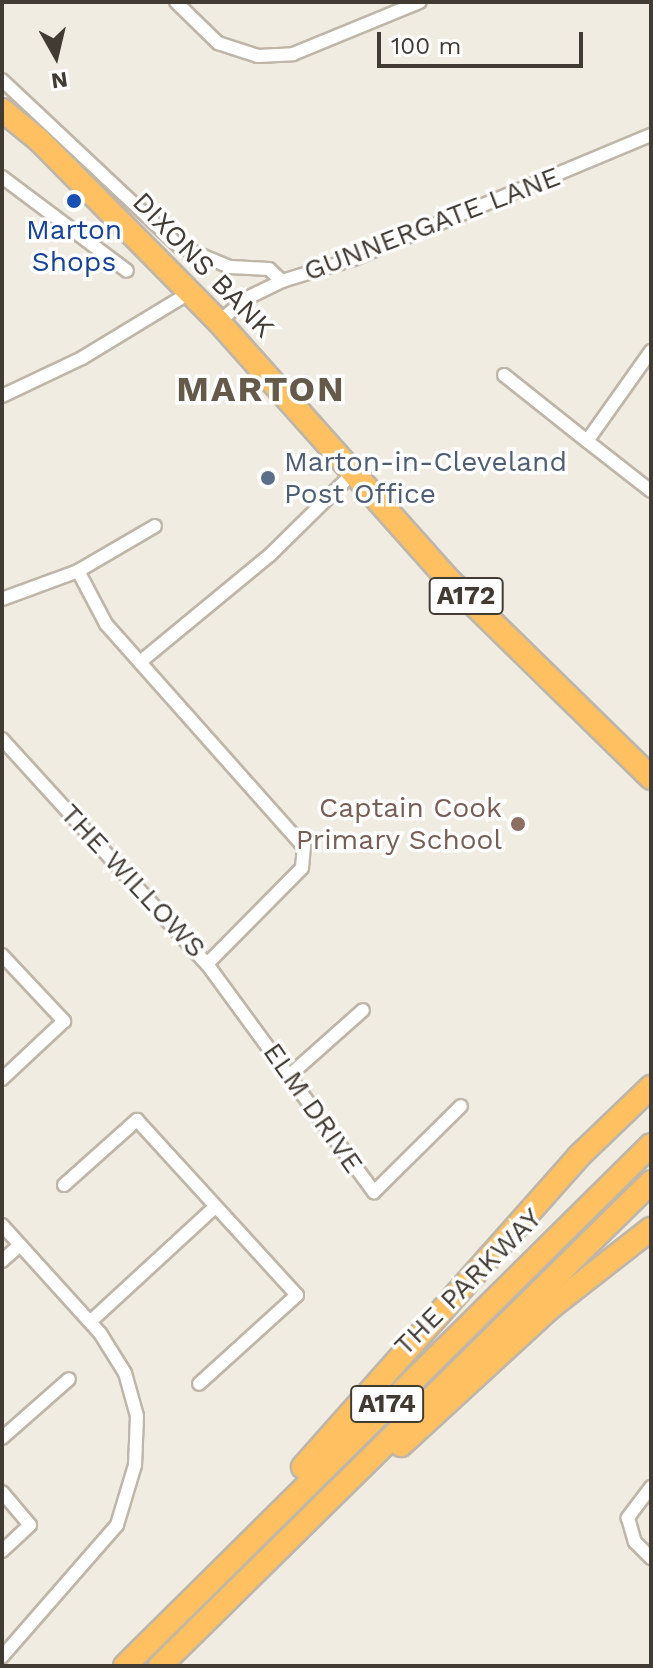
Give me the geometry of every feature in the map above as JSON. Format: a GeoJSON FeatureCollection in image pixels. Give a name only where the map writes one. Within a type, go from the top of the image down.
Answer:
{"type":"FeatureCollection","features":[{"type":"Feature","properties":{"kind":"highway","name":"DIXONS BANK"},"geometry":{"type":"LineString","coordinates":[[2,110],[39,140],[219,322],[448,579],[585,712]]}},
{"type":"Feature","properties":{"kind":"highway","name":"A172"},"geometry":{"type":"LineString","coordinates":[[585,712],[651,760]]}},
{"type":"Feature","properties":{"kind":"highway","name":"A172"},"geometry":{"type":"LineString","coordinates":[[585,712],[651,778]]}},
{"type":"Feature","properties":{"kind":"highway"},"geometry":{"type":"LineString","coordinates":[[241,1551],[281,1491],[579,1156],[651,1087]]}},
{"type":"Feature","properties":{"kind":"highway","name":"THE PARKWAY"},"geometry":{"type":"LineString","coordinates":[[125,1666],[651,1145]]}},
{"type":"Feature","properties":{"kind":"highway","name":"THE PARKWAY"},"geometry":{"type":"LineString","coordinates":[[160,1666],[651,1182]]}},
{"type":"Feature","properties":{"kind":"highway","name":"A174"},"geometry":{"type":"LineString","coordinates":[[276,1550],[389,1457],[551,1307],[651,1229]]}},
{"type":"Feature","properties":{"kind":"street"},"geometry":{"type":"LineString","coordinates":[[176,2],[218,43],[258,56],[293,54],[420,2]]}},
{"type":"Feature","properties":{"kind":"street"},"geometry":{"type":"LineString","coordinates":[[2,80],[179,246],[230,267],[269,269],[282,281]]}},
{"type":"Feature","properties":{"kind":"street","name":"GUNNERGATE LANE"},"geometry":{"type":"LineString","coordinates":[[219,322],[245,299],[282,281],[354,259],[651,135]]}},
{"type":"Feature","properties":{"kind":"street"},"geometry":{"type":"LineString","coordinates":[[2,177],[124,268],[132,255]]}},
{"type":"Feature","properties":{"kind":"street"},"geometry":{"type":"LineString","coordinates":[[2,396],[82,358],[189,293]]}},
{"type":"Feature","properties":{"kind":"street"},"geometry":{"type":"LineString","coordinates":[[587,441],[651,351]]}},
{"type":"Feature","properties":{"kind":"street"},"geometry":{"type":"LineString","coordinates":[[504,375],[651,491]]}},
{"type":"Feature","properties":{"kind":"street"},"geometry":{"type":"LineString","coordinates":[[140,662],[270,555],[352,474]]}},
{"type":"Feature","properties":{"kind":"street"},"geometry":{"type":"LineString","coordinates":[[2,599],[78,571],[155,526]]}},
{"type":"Feature","properties":{"kind":"street","name":"THE WILLOWS"},"geometry":{"type":"LineString","coordinates":[[2,739],[207,964],[298,875],[304,847],[106,624],[78,571]]}},
{"type":"Feature","properties":{"kind":"street"},"geometry":{"type":"LineString","coordinates":[[2,955],[64,1021],[2,1079]]}},
{"type":"Feature","properties":{"kind":"street","name":"ELM DRIVE"},"geometry":{"type":"LineString","coordinates":[[207,964],[291,1074],[374,1192],[461,1106]]}},
{"type":"Feature","properties":{"kind":"street"},"geometry":{"type":"LineString","coordinates":[[291,1074],[363,1010]]}},
{"type":"Feature","properties":{"kind":"street"},"geometry":{"type":"LineString","coordinates":[[64,1185],[137,1120],[297,1295],[199,1384]]}},
{"type":"Feature","properties":{"kind":"street"},"geometry":{"type":"LineString","coordinates":[[91,1321],[215,1207]]}},
{"type":"Feature","properties":{"kind":"street"},"geometry":{"type":"LineString","coordinates":[[2,1225],[91,1321],[113,1351],[133,1395],[135,1465],[117,1525],[2,1657]]}},
{"type":"Feature","properties":{"kind":"street"},"geometry":{"type":"LineString","coordinates":[[2,1261],[20,1245]]}},
{"type":"Feature","properties":{"kind":"street"},"geometry":{"type":"LineString","coordinates":[[2,1438],[69,1379]]}},
{"type":"Feature","properties":{"kind":"street"},"geometry":{"type":"LineString","coordinates":[[651,1487],[628,1518],[635,1542],[651,1558]]}},
{"type":"Feature","properties":{"kind":"street"},"geometry":{"type":"LineString","coordinates":[[2,1492],[30,1525],[2,1551]]}},
{"type":"Feature","properties":{"kind":"place","name":"Marton Shops"},"geometry":{"type":"Point","coordinates":[74,201]}},
{"type":"Feature","properties":{"kind":"place","name":"Marton-in-Cleveland Post Office"},"geometry":{"type":"Point","coordinates":[268,478]}},
{"type":"Feature","properties":{"kind":"place","name":"Captain Cook Primary School"},"geometry":{"type":"Point","coordinates":[518,824]}},
{"type":"Feature","properties":{"kind":"district","name":"MARTON"},"geometry":{"type":"Point","coordinates":[261,390]}}]}
